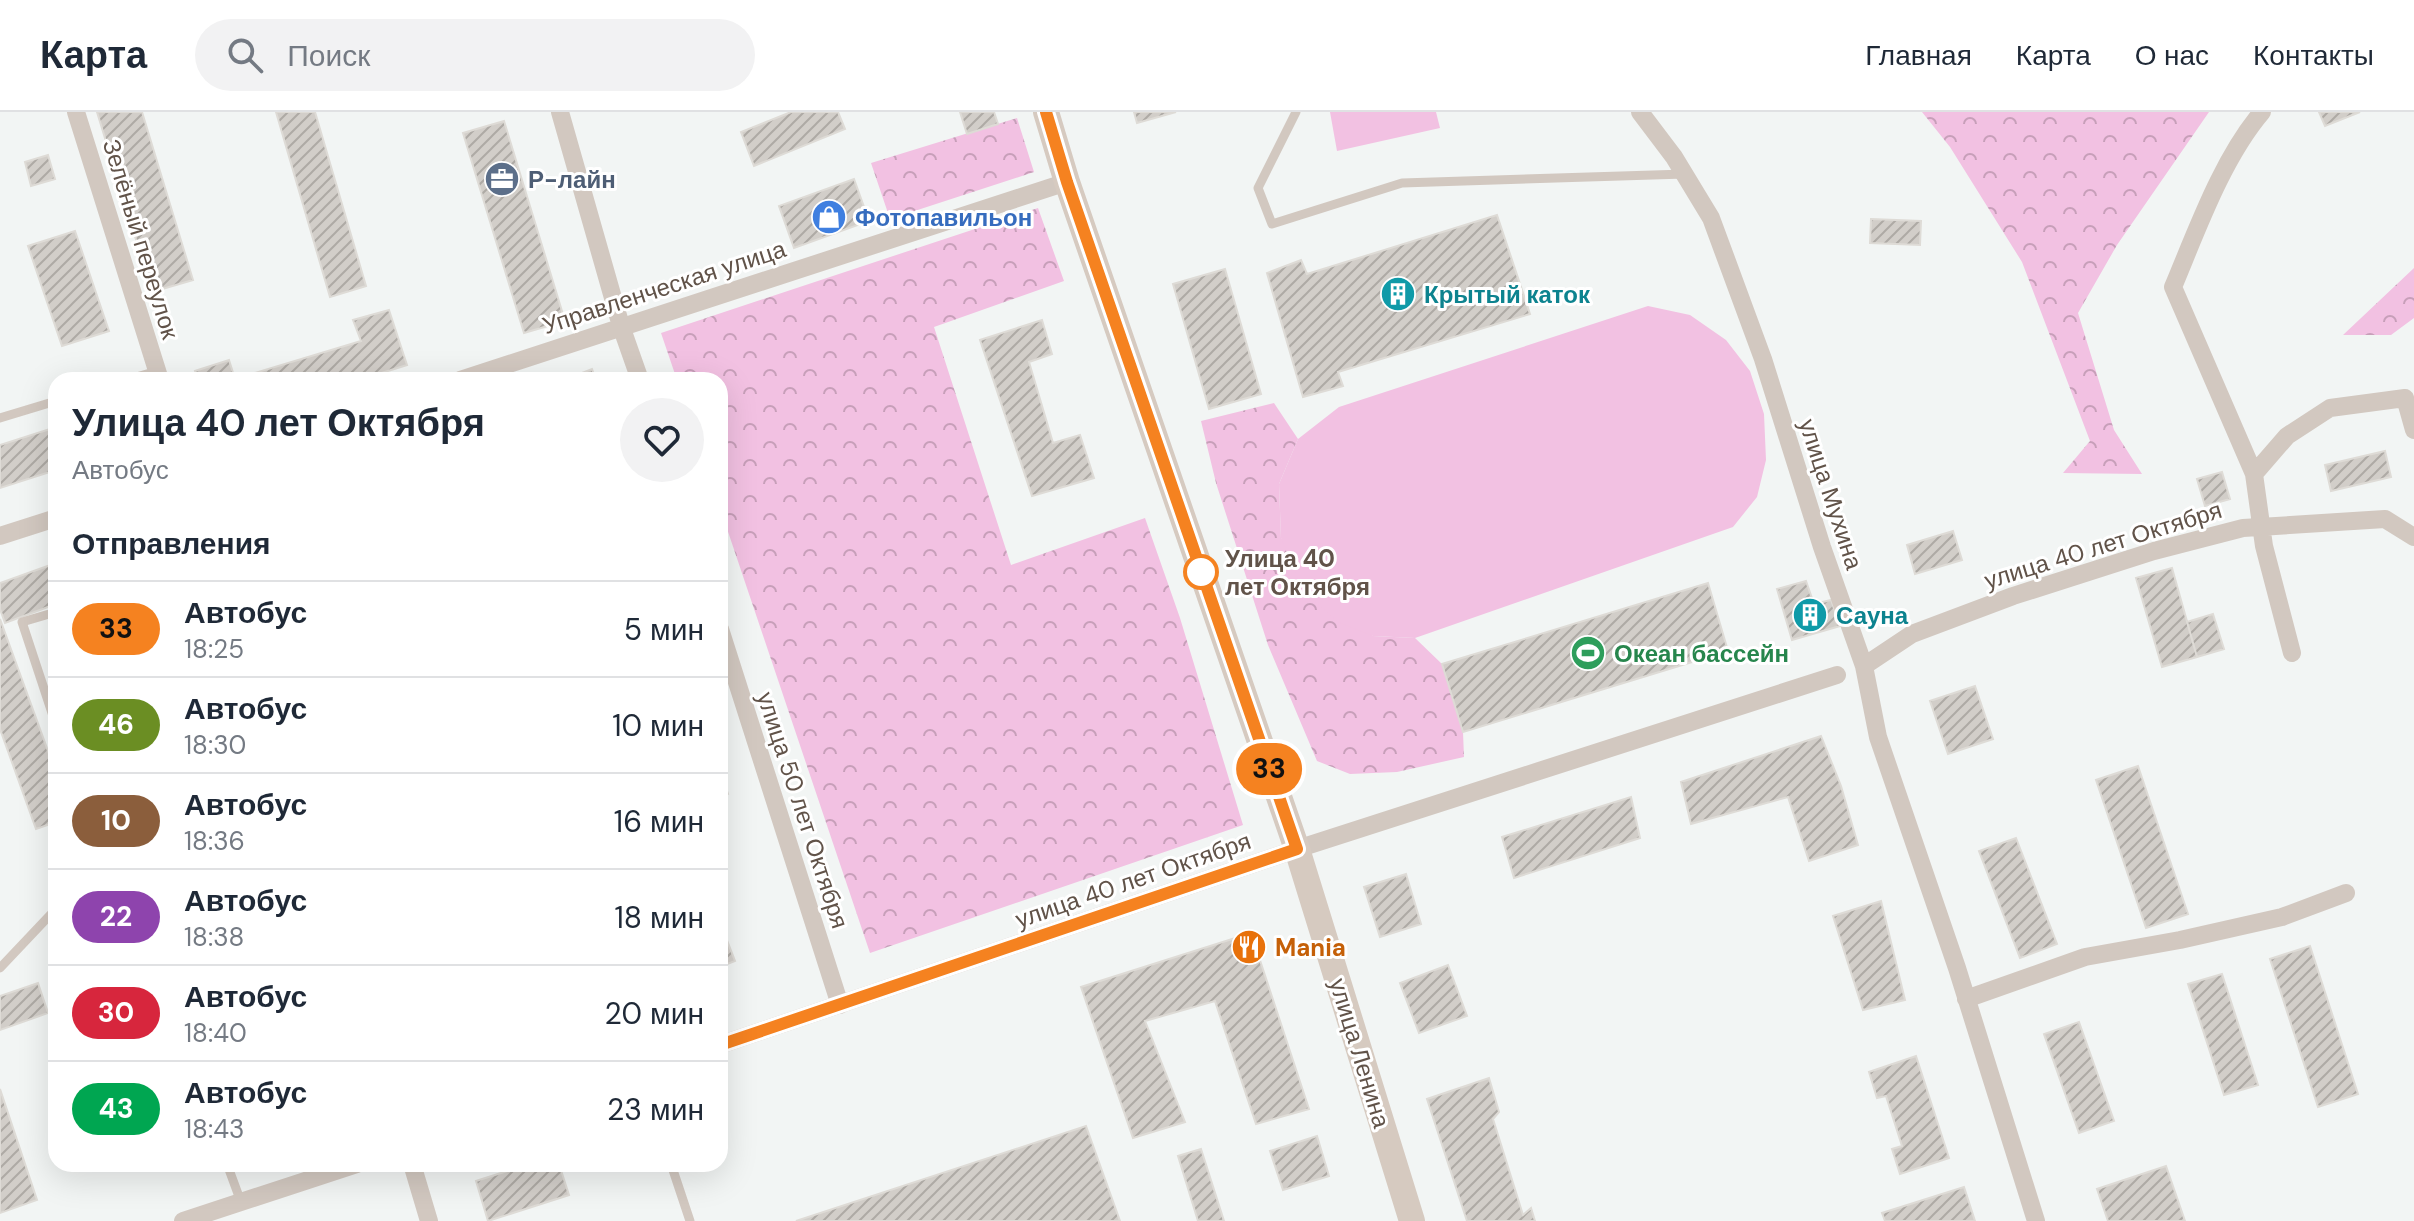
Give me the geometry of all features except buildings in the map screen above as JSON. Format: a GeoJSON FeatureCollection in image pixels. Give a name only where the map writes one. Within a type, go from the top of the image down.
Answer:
{"type":"FeatureCollection","features":[{"type":"Feature","properties":{"kind":"main road","name":"улица Ленина"},"geometry":{"type":"LineString","coordinates":[[1046,112],[1067,182],[1297,849],[1412,1221]]}},
{"type":"Feature","properties":{"kind":"street","name":"Зелёный переулок"},"geometry":{"type":"LineString","coordinates":[[76,112],[158,372]]}},
{"type":"Feature","properties":{"kind":"street"},"geometry":{"type":"LineString","coordinates":[[560,112],[621,326],[637,372]]}},
{"type":"Feature","properties":{"kind":"street","name":"улица Мухина"},"geometry":{"type":"LineString","coordinates":[[1640,112],[1685,174],[1711,218],[1763,359],[1822,547],[1864,666],[1878,737],[2036,1221]]}},
{"type":"Feature","properties":{"kind":"street"},"geometry":{"type":"LineString","coordinates":[[2262,112],[2249,127],[2209,202],[2173,287],[2254,474],[2264,546],[2292,653]]}},
{"type":"Feature","properties":{"kind":"street","name":"Управленческая улица"},"geometry":{"type":"LineString","coordinates":[[484,372],[1067,182]]}},
{"type":"Feature","properties":{"kind":"street"},"geometry":{"type":"LineString","coordinates":[[2254,474],[2287,436],[2330,408],[2405,398],[2414,430]]}},
{"type":"Feature","properties":{"kind":"street","name":"улица 40 лет Октября"},"geometry":{"type":"LineString","coordinates":[[1864,666],[1912,634],[2013,596],[2154,551],[2243,528],[2385,519],[2414,537]]}},
{"type":"Feature","properties":{"kind":"street"},"geometry":{"type":"LineString","coordinates":[[0,536],[48,521]]}},
{"type":"Feature","properties":{"kind":"street","name":"улица 50 лет Октября"},"geometry":{"type":"LineString","coordinates":[[728,654],[840,1005]]}},
{"type":"Feature","properties":{"kind":"street","name":"улица 40 лет Октября"},"geometry":{"type":"LineString","coordinates":[[728,1042],[1297,849],[1837,675]]}},
{"type":"Feature","properties":{"kind":"street"},"geometry":{"type":"LineString","coordinates":[[1966,999],[2085,957],[2282,917],[2346,893]]}},
{"type":"Feature","properties":{"kind":"street"},"geometry":{"type":"LineString","coordinates":[[183,1221],[333,1172]]}},
{"type":"Feature","properties":{"kind":"street"},"geometry":{"type":"LineString","coordinates":[[414,1172],[429,1221]]}},
{"type":"Feature","properties":{"kind":"lane"},"geometry":{"type":"LineString","coordinates":[[1296,112],[1258,188],[1272,224],[1402,183],[1685,174]]}},
{"type":"Feature","properties":{"kind":"lane"},"geometry":{"type":"LineString","coordinates":[[0,418],[48,403]]}},
{"type":"Feature","properties":{"kind":"lane"},"geometry":{"type":"LineString","coordinates":[[48,614],[22,622],[48,701]]}},
{"type":"Feature","properties":{"kind":"lane"},"geometry":{"type":"LineString","coordinates":[[0,968],[48,917]]}},
{"type":"Feature","properties":{"kind":"lane"},"geometry":{"type":"LineString","coordinates":[[230,1172],[241,1202]]}},
{"type":"Feature","properties":{"kind":"lane"},"geometry":{"type":"LineString","coordinates":[[674,1172],[690,1221]]}},
{"type":"Feature","properties":{"kind":"green space"},"geometry":{"type":"Polygon","coordinates":[[[1330,112],[1436,112],[1440,128],[1337,151],[1330,112]]]}},
{"type":"Feature","properties":{"kind":"green space"},"geometry":{"type":"Polygon","coordinates":[[[1922,112],[2209,112],[2117,245],[2078,313],[2114,430],[2142,474],[2063,473],[2090,441],[2022,262],[1950,147],[1922,112]]]}},
{"type":"Feature","properties":{"kind":"green space"},"geometry":{"type":"Polygon","coordinates":[[[1017,118],[1034,172],[890,219],[871,163],[1017,118]]]}},
{"type":"Feature","properties":{"kind":"green space"},"geometry":{"type":"Polygon","coordinates":[[[1038,208],[1064,281],[934,327],[1011,565],[1145,518],[1180,618],[1243,825],[870,953],[728,532],[728,372],[674,372],[661,333],[1038,208]]]}},
{"type":"Feature","properties":{"kind":"green space"},"geometry":{"type":"Polygon","coordinates":[[[2414,268],[2414,318],[2391,335],[2343,335],[2414,268]]]}},
{"type":"Feature","properties":{"kind":"green space"},"geometry":{"type":"Polygon","coordinates":[[[1648,306],[1690,315],[1726,340],[1750,371],[1764,414],[1766,460],[1757,497],[1733,527],[1415,638],[1373,636],[1338,622],[1302,590],[1281,538],[1279,484],[1298,439],[1339,407],[1648,306]]]}},
{"type":"Feature","properties":{"kind":"green space"},"geometry":{"type":"Polygon","coordinates":[[[1274,403],[1298,439],[1279,484],[1281,538],[1373,636],[1415,638],[1442,664],[1463,732],[1464,757],[1397,772],[1350,774],[1317,761],[1268,645],[1216,483],[1201,421],[1274,403]]]}},
{"type":"Feature","properties":{"kind":"bus line","name":"33"},"geometry":{"type":"LineString","coordinates":[[728,1042],[1297,849],[1067,182],[1046,112]]}},
{"type":"Feature","properties":{"kind":"place","name":"Р-лайн"},"geometry":{"type":"Point","coordinates":[502,179]}},
{"type":"Feature","properties":{"kind":"place","name":"Фотопавильон"},"geometry":{"type":"Point","coordinates":[829,217]}},
{"type":"Feature","properties":{"kind":"place","name":"Крытый каток"},"geometry":{"type":"Point","coordinates":[1398,294]}},
{"type":"Feature","properties":{"kind":"place","name":"Улица 40 лет Октября"},"geometry":{"type":"Point","coordinates":[1201,572]}},
{"type":"Feature","properties":{"kind":"place","name":"Сауна"},"geometry":{"type":"Point","coordinates":[1810,615]}},
{"type":"Feature","properties":{"kind":"place","name":"Океан бассейн"},"geometry":{"type":"Point","coordinates":[1588,653]}},
{"type":"Feature","properties":{"kind":"place","name":"Mania"},"geometry":{"type":"Point","coordinates":[1249,947]}}]}
